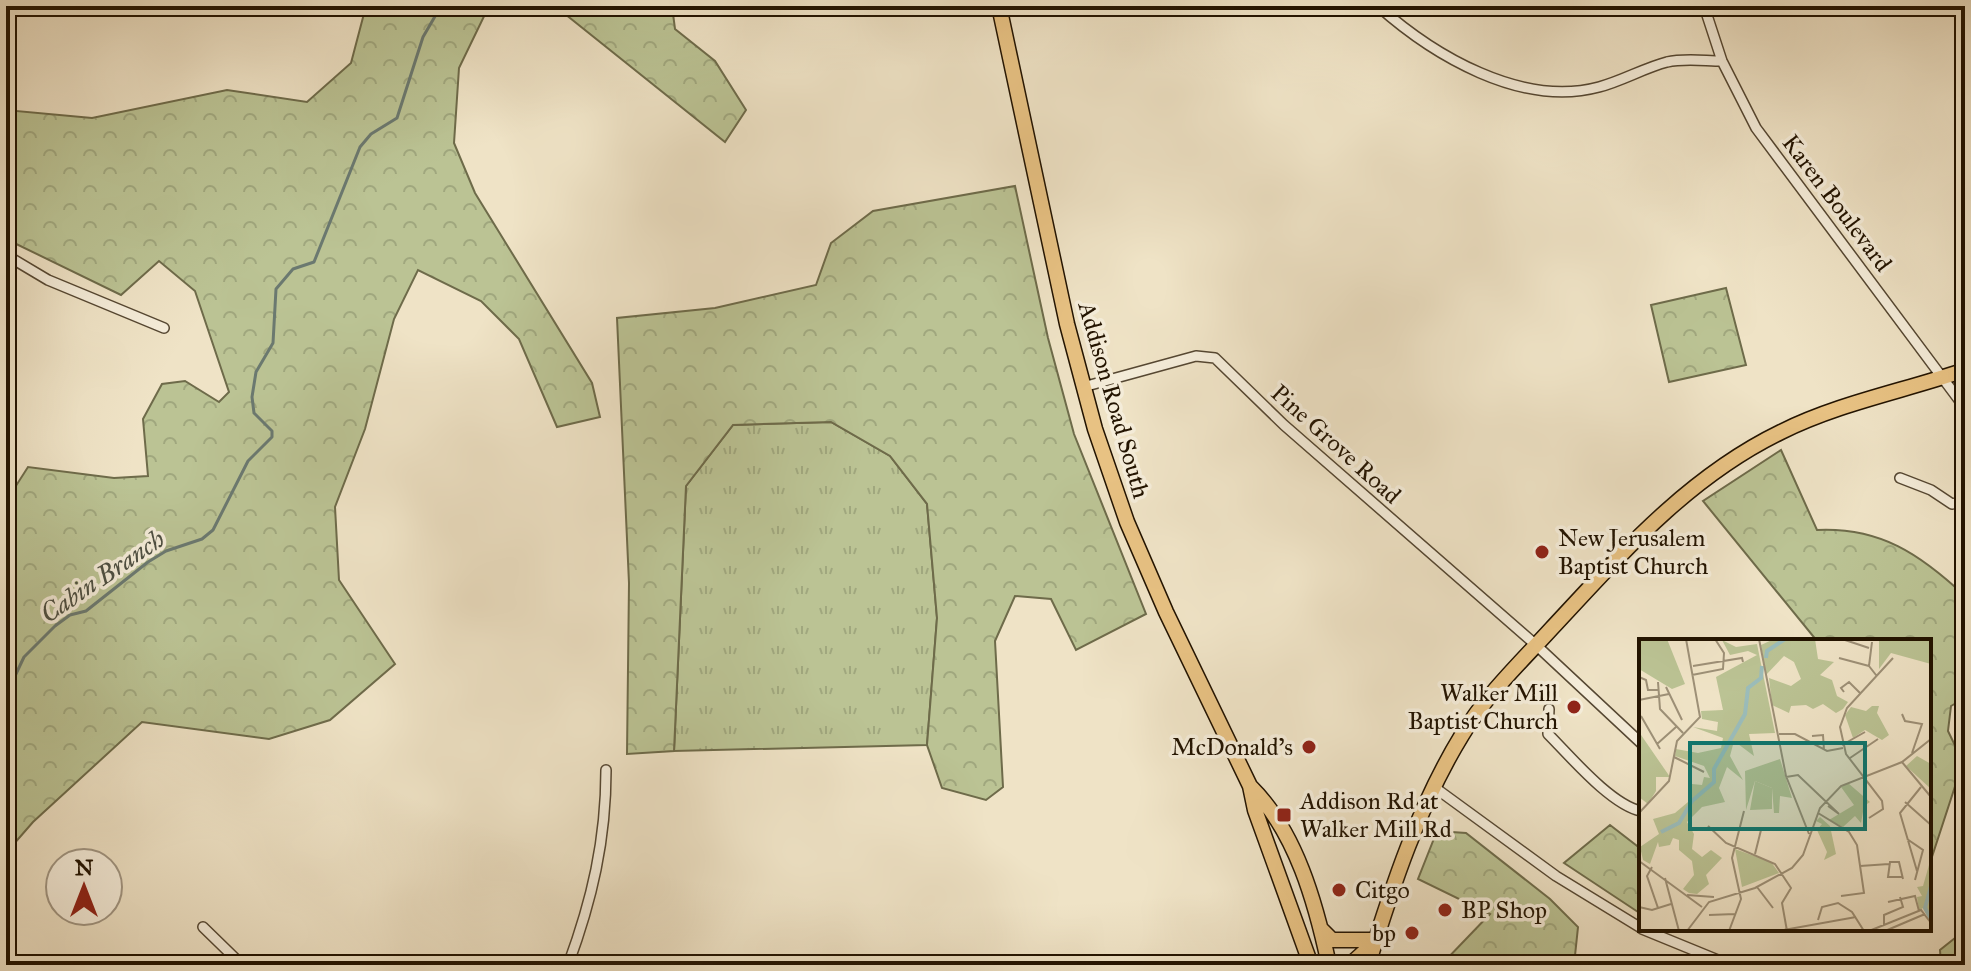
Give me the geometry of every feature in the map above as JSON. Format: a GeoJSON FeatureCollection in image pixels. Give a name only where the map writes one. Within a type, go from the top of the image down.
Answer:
{"type":"FeatureCollection","features":[{"type":"Feature","properties":{"kind":"main road","name":"Addison Road South"},"geometry":{"type":"LineString","coordinates":[[999,6],[1083,387],[1127,522],[1250,786],[1255,810],[1311,965]]}},
{"type":"Feature","properties":{"kind":"main road"},"geometry":{"type":"LineString","coordinates":[[1368,965],[1434,787],[1477,711],[1635,539],[1714,471],[1755,445],[1808,419],[1965,370]]}},
{"type":"Feature","properties":{"kind":"main road","name":"Addison Road South"},"geometry":{"type":"LineString","coordinates":[[1250,786],[1268,803],[1307,884],[1329,965]]}},
{"type":"Feature","properties":{"kind":"main road"},"geometry":{"type":"LineString","coordinates":[[1321,928],[1332,940],[1376,940]]}},
{"type":"Feature","properties":{"kind":"main road"},"geometry":{"type":"LineString","coordinates":[[1338,965],[1353,962],[1376,940]]}},
{"type":"Feature","properties":{"kind":"street"},"geometry":{"type":"LineString","coordinates":[[1378,6],[1406,31],[1435,49],[1503,81],[1538,91],[1599,87],[1670,61],[1722,61]]}},
{"type":"Feature","properties":{"kind":"street","name":"Karen Boulevard"},"geometry":{"type":"LineString","coordinates":[[1704,6],[1722,61],[1756,128],[1965,408]]}},
{"type":"Feature","properties":{"kind":"street"},"geometry":{"type":"LineString","coordinates":[[6,255],[48,280],[164,328]]}},
{"type":"Feature","properties":{"kind":"street","name":"Pine Grove Road"},"geometry":{"type":"LineString","coordinates":[[1083,387],[1196,356],[1212,357],[1295,435],[1536,645]]}},
{"type":"Feature","properties":{"kind":"street"},"geometry":{"type":"LineString","coordinates":[[1900,478],[1931,490],[1952,504],[1965,501]]}},
{"type":"Feature","properties":{"kind":"street"},"geometry":{"type":"LineString","coordinates":[[1536,645],[1639,741]]}},
{"type":"Feature","properties":{"kind":"street"},"geometry":{"type":"LineString","coordinates":[[1549,709],[1548,734],[1598,783],[1631,809],[1639,811]]}},
{"type":"Feature","properties":{"kind":"street"},"geometry":{"type":"LineString","coordinates":[[568,965],[598,874],[604,833],[606,770]]}},
{"type":"Feature","properties":{"kind":"street"},"geometry":{"type":"LineString","coordinates":[[1434,787],[1556,876],[1639,927]]}},
{"type":"Feature","properties":{"kind":"street"},"geometry":{"type":"LineString","coordinates":[[203,927],[242,965]]}},
{"type":"Feature","properties":{"kind":"street"},"geometry":{"type":"LineString","coordinates":[[1647,931],[1730,965]]}},
{"type":"Feature","properties":{"kind":"green space"},"geometry":{"type":"Polygon","coordinates":[[[366,6],[489,6],[459,68],[454,143],[475,193],[592,383],[600,417],[557,427],[519,339],[481,301],[418,270],[394,319],[365,429],[335,507],[339,580],[395,664],[330,720],[269,739],[142,722],[33,822],[6,853],[6,528],[12,492],[28,467],[114,478],[148,476],[143,419],[162,384],[185,381],[219,402],[229,392],[195,291],[159,261],[121,295],[6,239],[6,110],[92,118],[227,90],[307,102],[351,63],[366,6]]]}},
{"type":"Feature","properties":{"kind":"green space"},"geometry":{"type":"Polygon","coordinates":[[[555,6],[672,6],[675,29],[715,61],[746,110],[725,142],[555,6]]]}},
{"type":"Feature","properties":{"kind":"green space"},"geometry":{"type":"Polygon","coordinates":[[[1015,186],[1048,338],[1074,434],[1146,614],[1076,650],[1051,599],[1015,596],[995,641],[1003,787],[986,800],[942,788],[927,745],[937,618],[927,504],[890,456],[831,422],[733,425],[686,486],[674,751],[627,754],[629,583],[617,318],[715,308],[816,285],[831,243],[873,211],[1015,186]]]}},
{"type":"Feature","properties":{"kind":"green space"},"geometry":{"type":"Polygon","coordinates":[[[1726,288],[1746,365],[1669,382],[1651,305],[1726,288]]]}},
{"type":"Feature","properties":{"kind":"green space"},"geometry":{"type":"Polygon","coordinates":[[[831,422],[890,456],[927,504],[937,618],[927,745],[674,751],[686,486],[733,425],[831,422]]]}},
{"type":"Feature","properties":{"kind":"green space"},"geometry":{"type":"Polygon","coordinates":[[[1781,450],[1817,530],[1860,533],[1898,546],[1932,568],[1965,596],[1965,698],[1951,706],[1948,731],[1963,762],[1931,860],[1931,639],[1815,639],[1703,501],[1781,450]]]}},
{"type":"Feature","properties":{"kind":"green space"},"geometry":{"type":"Polygon","coordinates":[[[1610,825],[1639,847],[1639,913],[1564,863],[1610,825]]]}},
{"type":"Feature","properties":{"kind":"green space"},"geometry":{"type":"Polygon","coordinates":[[[1437,831],[1466,833],[1550,899],[1578,927],[1574,965],[1441,965],[1490,914],[1418,879],[1437,831]]]}},
{"type":"Feature","properties":{"kind":"green space"},"geometry":{"type":"Polygon","coordinates":[[[1965,930],[1965,965],[1941,965],[1940,950],[1965,930]]]}},
{"type":"Feature","properties":{"kind":"waterway","name":"Cabin Branch"},"geometry":{"type":"LineString","coordinates":[[6,695],[24,657],[55,626],[70,615],[86,611],[166,551],[202,539],[213,530],[248,461],[272,437],[272,431],[254,413],[252,397],[256,372],[273,343],[276,289],[293,269],[314,262],[360,147],[371,134],[397,118],[423,37],[441,6]]}},
{"type":"Feature","properties":{"kind":"place","name":"New Jerusalem Baptist Church"},"geometry":{"type":"Point","coordinates":[1542,552]}},
{"type":"Feature","properties":{"kind":"place","name":"Walker Mill Baptist Church"},"geometry":{"type":"Point","coordinates":[1574,707]}},
{"type":"Feature","properties":{"kind":"place","name":"McDonald's"},"geometry":{"type":"Point","coordinates":[1309,747]}},
{"type":"Feature","properties":{"kind":"place","name":"Addison Rd at Walker Mill Rd"},"geometry":{"type":"Point","coordinates":[1284,815]}},
{"type":"Feature","properties":{"kind":"place","name":"Citgo"},"geometry":{"type":"Point","coordinates":[1339,890]}},
{"type":"Feature","properties":{"kind":"place","name":"BP Shop"},"geometry":{"type":"Point","coordinates":[1445,910]}},
{"type":"Feature","properties":{"kind":"place","name":"bp"},"geometry":{"type":"Point","coordinates":[1412,933]}}]}
